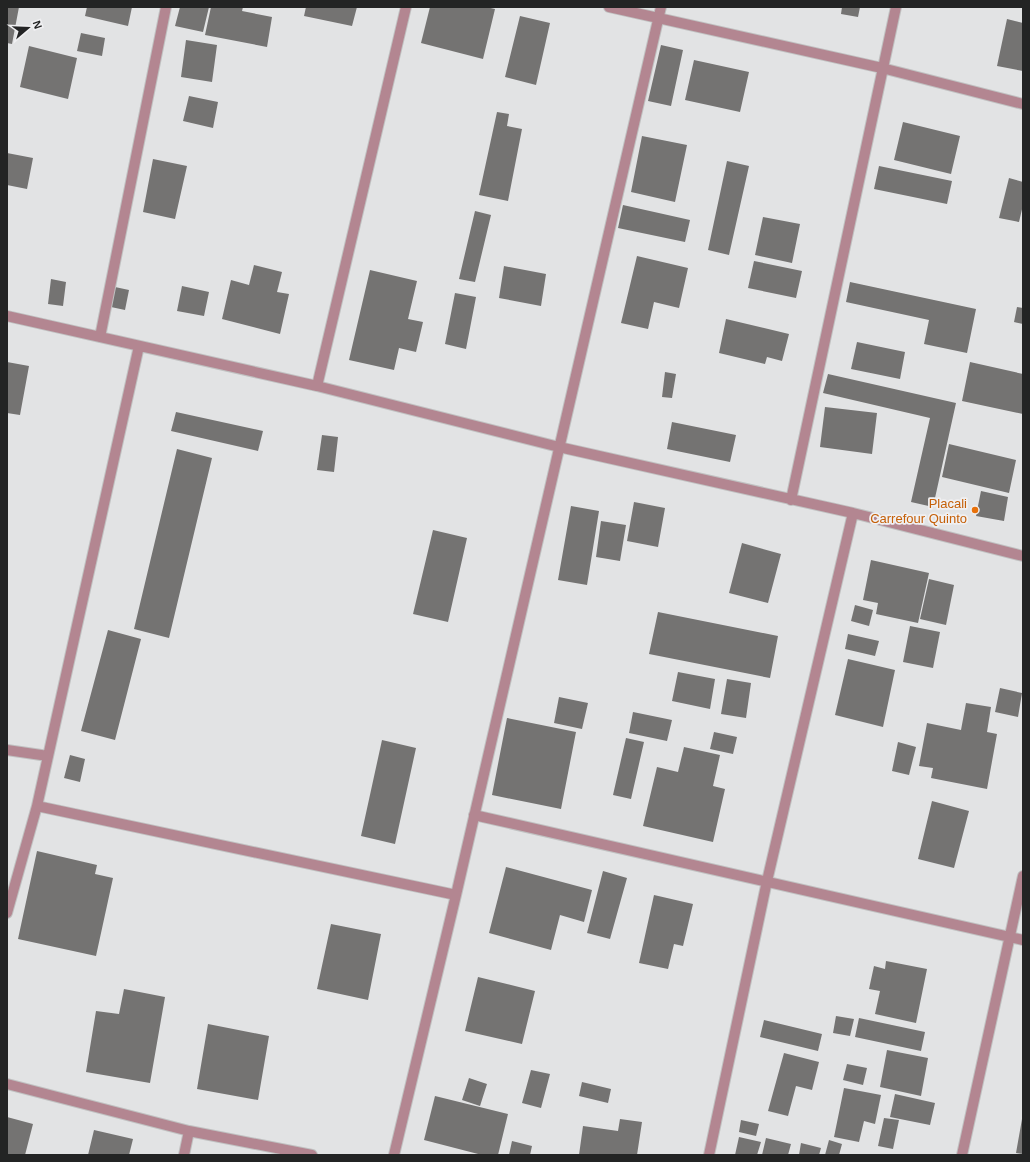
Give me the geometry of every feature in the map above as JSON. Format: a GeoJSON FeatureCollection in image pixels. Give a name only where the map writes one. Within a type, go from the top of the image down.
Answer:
{"type":"FeatureCollection","features":[{"type":"Feature","properties":{"kind":"street"},"geometry":{"type":"LineString","coordinates":[[100,337],[166,7]]}},
{"type":"Feature","properties":{"kind":"street"},"geometry":{"type":"LineString","coordinates":[[318,386],[406,7]]}},
{"type":"Feature","properties":{"kind":"street"},"geometry":{"type":"LineString","coordinates":[[609,7],[882,68],[1023,104]]}},
{"type":"Feature","properties":{"kind":"street"},"geometry":{"type":"LineString","coordinates":[[394,1155],[456,894],[661,7]]}},
{"type":"Feature","properties":{"kind":"street"},"geometry":{"type":"LineString","coordinates":[[790,500],[896,7]]}},
{"type":"Feature","properties":{"kind":"street"},"geometry":{"type":"LineString","coordinates":[[7,316],[318,386],[559,448],[852,513],[1023,556]]}},
{"type":"Feature","properties":{"kind":"street"},"geometry":{"type":"LineString","coordinates":[[7,913],[37,806],[139,346]]}},
{"type":"Feature","properties":{"kind":"street"},"geometry":{"type":"LineString","coordinates":[[709,1155],[767,881],[852,513]]}},
{"type":"Feature","properties":{"kind":"street"},"geometry":{"type":"LineString","coordinates":[[7,750],[48,756]]}},
{"type":"Feature","properties":{"kind":"street"},"geometry":{"type":"LineString","coordinates":[[37,806],[456,894]]}},
{"type":"Feature","properties":{"kind":"street"},"geometry":{"type":"LineString","coordinates":[[474,815],[1023,940]]}},
{"type":"Feature","properties":{"kind":"street"},"geometry":{"type":"LineString","coordinates":[[962,1155],[1023,876]]}},
{"type":"Feature","properties":{"kind":"street"},"geometry":{"type":"LineString","coordinates":[[7,1084],[189,1130],[312,1155]]}},
{"type":"Feature","properties":{"kind":"street"},"geometry":{"type":"LineString","coordinates":[[184,1155],[189,1130]]}},
{"type":"Feature","properties":{"kind":"building"},"geometry":{"type":"Polygon","coordinates":[[[7,7],[19,7],[12,44],[7,43],[7,7]]]}},
{"type":"Feature","properties":{"kind":"building"},"geometry":{"type":"Polygon","coordinates":[[[87,7],[132,7],[128,26],[85,16],[87,7]]]}},
{"type":"Feature","properties":{"kind":"building"},"geometry":{"type":"Polygon","coordinates":[[[180,7],[209,7],[203,32],[175,26],[180,7]]]}},
{"type":"Feature","properties":{"kind":"building"},"geometry":{"type":"Polygon","coordinates":[[[211,7],[243,7],[242,11],[272,17],[267,47],[205,35],[211,7]]]}},
{"type":"Feature","properties":{"kind":"building"},"geometry":{"type":"Polygon","coordinates":[[[306,7],[357,7],[352,26],[304,16],[306,7]]]}},
{"type":"Feature","properties":{"kind":"building"},"geometry":{"type":"Polygon","coordinates":[[[430,7],[486,7],[495,9],[483,59],[421,43],[430,7]]]}},
{"type":"Feature","properties":{"kind":"building"},"geometry":{"type":"Polygon","coordinates":[[[842,7],[860,7],[858,17],[841,14],[842,7]]]}},
{"type":"Feature","properties":{"kind":"building"},"geometry":{"type":"Polygon","coordinates":[[[520,16],[550,23],[536,85],[505,77],[520,16]]]}},
{"type":"Feature","properties":{"kind":"building"},"geometry":{"type":"Polygon","coordinates":[[[1007,19],[1023,23],[1023,71],[997,66],[1007,19]]]}},
{"type":"Feature","properties":{"kind":"building"},"geometry":{"type":"Polygon","coordinates":[[[81,33],[105,38],[102,56],[77,51],[81,33]]]}},
{"type":"Feature","properties":{"kind":"building"},"geometry":{"type":"Polygon","coordinates":[[[186,40],[217,45],[212,82],[181,77],[186,40]]]}},
{"type":"Feature","properties":{"kind":"building"},"geometry":{"type":"Polygon","coordinates":[[[661,45],[683,50],[671,106],[648,101],[661,45]]]}},
{"type":"Feature","properties":{"kind":"building"},"geometry":{"type":"Polygon","coordinates":[[[29,46],[77,58],[68,99],[20,87],[29,46]]]}},
{"type":"Feature","properties":{"kind":"building"},"geometry":{"type":"Polygon","coordinates":[[[694,60],[749,72],[740,112],[685,100],[694,60]]]}},
{"type":"Feature","properties":{"kind":"building"},"geometry":{"type":"Polygon","coordinates":[[[189,96],[218,102],[213,128],[183,121],[189,96]]]}},
{"type":"Feature","properties":{"kind":"building"},"geometry":{"type":"Polygon","coordinates":[[[497,112],[509,114],[507,126],[522,129],[508,201],[479,195],[497,112]]]}},
{"type":"Feature","properties":{"kind":"building"},"geometry":{"type":"Polygon","coordinates":[[[903,122],[960,136],[951,174],[894,160],[903,122]]]}},
{"type":"Feature","properties":{"kind":"building"},"geometry":{"type":"Polygon","coordinates":[[[642,136],[687,145],[675,202],[631,192],[642,136]]]}},
{"type":"Feature","properties":{"kind":"building"},"geometry":{"type":"Polygon","coordinates":[[[7,153],[33,158],[27,189],[7,185],[7,153]]]}},
{"type":"Feature","properties":{"kind":"building"},"geometry":{"type":"Polygon","coordinates":[[[153,159],[187,166],[175,219],[143,212],[153,159]]]}},
{"type":"Feature","properties":{"kind":"building"},"geometry":{"type":"Polygon","coordinates":[[[727,161],[749,166],[729,255],[708,250],[727,161]]]}},
{"type":"Feature","properties":{"kind":"building"},"geometry":{"type":"Polygon","coordinates":[[[879,166],[952,181],[947,204],[874,189],[879,166]]]}},
{"type":"Feature","properties":{"kind":"building"},"geometry":{"type":"Polygon","coordinates":[[[1009,178],[1023,182],[1023,205],[1019,222],[999,218],[1009,178]]]}},
{"type":"Feature","properties":{"kind":"building"},"geometry":{"type":"Polygon","coordinates":[[[623,205],[690,220],[685,242],[618,228],[623,205]]]}},
{"type":"Feature","properties":{"kind":"building"},"geometry":{"type":"Polygon","coordinates":[[[475,211],[491,215],[475,282],[459,279],[475,211]]]}},
{"type":"Feature","properties":{"kind":"building"},"geometry":{"type":"Polygon","coordinates":[[[763,217],[800,224],[792,263],[755,255],[763,217]]]}},
{"type":"Feature","properties":{"kind":"building"},"geometry":{"type":"Polygon","coordinates":[[[637,256],[688,268],[679,308],[654,302],[648,329],[621,323],[637,256]]]}},
{"type":"Feature","properties":{"kind":"building"},"geometry":{"type":"Polygon","coordinates":[[[754,261],[802,271],[796,298],[748,288],[754,261]]]}},
{"type":"Feature","properties":{"kind":"building"},"geometry":{"type":"Polygon","coordinates":[[[254,265],[282,272],[277,292],[289,294],[280,334],[222,319],[231,280],[249,285],[254,265]]]}},
{"type":"Feature","properties":{"kind":"building"},"geometry":{"type":"Polygon","coordinates":[[[504,266],[546,274],[541,306],[499,298],[504,266]]]}},
{"type":"Feature","properties":{"kind":"building"},"geometry":{"type":"Polygon","coordinates":[[[370,270],[417,281],[408,319],[423,322],[416,352],[399,348],[394,370],[349,360],[370,270]]]}},
{"type":"Feature","properties":{"kind":"building"},"geometry":{"type":"Polygon","coordinates":[[[51,279],[66,282],[63,306],[48,304],[51,279]]]}},
{"type":"Feature","properties":{"kind":"building"},"geometry":{"type":"Polygon","coordinates":[[[850,282],[976,309],[967,353],[924,344],[929,320],[846,302],[850,282]]]}},
{"type":"Feature","properties":{"kind":"building"},"geometry":{"type":"Polygon","coordinates":[[[182,286],[209,292],[204,316],[177,311],[182,286]]]}},
{"type":"Feature","properties":{"kind":"building"},"geometry":{"type":"Polygon","coordinates":[[[115,287],[129,290],[125,310],[111,307],[115,287]]]}},
{"type":"Feature","properties":{"kind":"building"},"geometry":{"type":"Polygon","coordinates":[[[455,293],[476,297],[466,349],[445,344],[455,293]]]}},
{"type":"Feature","properties":{"kind":"building"},"geometry":{"type":"Polygon","coordinates":[[[1017,307],[1023,308],[1023,324],[1014,322],[1017,307]]]}},
{"type":"Feature","properties":{"kind":"building"},"geometry":{"type":"Polygon","coordinates":[[[726,319],[789,334],[782,361],[767,357],[765,364],[719,353],[726,319]]]}},
{"type":"Feature","properties":{"kind":"building"},"geometry":{"type":"Polygon","coordinates":[[[857,342],[905,352],[900,379],[851,369],[857,342]]]}},
{"type":"Feature","properties":{"kind":"building"},"geometry":{"type":"Polygon","coordinates":[[[7,362],[29,366],[20,415],[7,413],[7,362]]]}},
{"type":"Feature","properties":{"kind":"building"},"geometry":{"type":"Polygon","coordinates":[[[970,362],[1023,374],[1023,414],[962,401],[970,362]]]}},
{"type":"Feature","properties":{"kind":"building"},"geometry":{"type":"Polygon","coordinates":[[[665,372],[676,374],[672,398],[662,397],[665,372]]]}},
{"type":"Feature","properties":{"kind":"building"},"geometry":{"type":"Polygon","coordinates":[[[828,374],[956,403],[933,507],[911,502],[930,418],[823,393],[828,374]]]}},
{"type":"Feature","properties":{"kind":"building"},"geometry":{"type":"Polygon","coordinates":[[[825,407],[877,413],[872,454],[820,447],[825,407]]]}},
{"type":"Feature","properties":{"kind":"building"},"geometry":{"type":"Polygon","coordinates":[[[176,412],[263,431],[258,451],[171,431],[176,412]]]}},
{"type":"Feature","properties":{"kind":"building"},"geometry":{"type":"Polygon","coordinates":[[[672,422],[736,435],[730,462],[667,449],[672,422]]]}},
{"type":"Feature","properties":{"kind":"building"},"geometry":{"type":"Polygon","coordinates":[[[322,435],[338,437],[334,472],[317,470],[322,435]]]}},
{"type":"Feature","properties":{"kind":"building"},"geometry":{"type":"Polygon","coordinates":[[[949,444],[1016,460],[1009,493],[942,477],[949,444]]]}},
{"type":"Feature","properties":{"kind":"building"},"geometry":{"type":"Polygon","coordinates":[[[177,449],[212,458],[169,638],[134,629],[177,449]]]}},
{"type":"Feature","properties":{"kind":"building"},"geometry":{"type":"Polygon","coordinates":[[[981,491],[1008,497],[1004,521],[976,516],[981,491]]]}},
{"type":"Feature","properties":{"kind":"building"},"geometry":{"type":"Polygon","coordinates":[[[634,502],[665,508],[658,547],[627,541],[634,502]]]}},
{"type":"Feature","properties":{"kind":"building"},"geometry":{"type":"Polygon","coordinates":[[[571,506],[599,511],[587,585],[558,580],[571,506]]]}},
{"type":"Feature","properties":{"kind":"building"},"geometry":{"type":"Polygon","coordinates":[[[601,521],[626,525],[620,561],[596,557],[601,521]]]}},
{"type":"Feature","properties":{"kind":"building"},"geometry":{"type":"Polygon","coordinates":[[[433,530],[467,538],[448,622],[413,614],[433,530]]]}},
{"type":"Feature","properties":{"kind":"building"},"geometry":{"type":"Polygon","coordinates":[[[742,543],[781,554],[768,603],[729,593],[742,543]]]}},
{"type":"Feature","properties":{"kind":"building"},"geometry":{"type":"Polygon","coordinates":[[[871,560],[929,573],[918,623],[876,614],[878,603],[863,600],[871,560]]]}},
{"type":"Feature","properties":{"kind":"building"},"geometry":{"type":"Polygon","coordinates":[[[929,579],[954,585],[946,625],[920,619],[929,579]]]}},
{"type":"Feature","properties":{"kind":"building"},"geometry":{"type":"Polygon","coordinates":[[[855,605],[873,610],[869,626],[851,621],[855,605]]]}},
{"type":"Feature","properties":{"kind":"building"},"geometry":{"type":"Polygon","coordinates":[[[658,612],[778,636],[770,678],[649,654],[658,612]]]}},
{"type":"Feature","properties":{"kind":"building"},"geometry":{"type":"Polygon","coordinates":[[[910,626],[940,632],[933,668],[903,662],[910,626]]]}},
{"type":"Feature","properties":{"kind":"building"},"geometry":{"type":"Polygon","coordinates":[[[108,630],[141,639],[115,740],[81,731],[108,630]]]}},
{"type":"Feature","properties":{"kind":"building"},"geometry":{"type":"Polygon","coordinates":[[[848,634],[879,641],[875,656],[845,649],[848,634]]]}},
{"type":"Feature","properties":{"kind":"building"},"geometry":{"type":"Polygon","coordinates":[[[848,659],[895,670],[883,727],[835,715],[848,659]]]}},
{"type":"Feature","properties":{"kind":"building"},"geometry":{"type":"Polygon","coordinates":[[[678,672],[715,679],[710,709],[672,701],[678,672]]]}},
{"type":"Feature","properties":{"kind":"building"},"geometry":{"type":"Polygon","coordinates":[[[727,679],[751,683],[746,718],[721,714],[727,679]]]}},
{"type":"Feature","properties":{"kind":"building"},"geometry":{"type":"Polygon","coordinates":[[[1000,688],[1022,693],[1018,717],[995,712],[1000,688]]]}},
{"type":"Feature","properties":{"kind":"building"},"geometry":{"type":"Polygon","coordinates":[[[559,697],[588,703],[582,729],[554,723],[559,697]]]}},
{"type":"Feature","properties":{"kind":"building"},"geometry":{"type":"Polygon","coordinates":[[[966,703],[991,707],[987,732],[997,734],[987,789],[931,778],[933,768],[919,766],[927,723],[961,730],[966,703]]]}},
{"type":"Feature","properties":{"kind":"building"},"geometry":{"type":"Polygon","coordinates":[[[633,712],[672,720],[667,741],[629,733],[633,712]]]}},
{"type":"Feature","properties":{"kind":"building"},"geometry":{"type":"Polygon","coordinates":[[[507,718],[576,732],[561,809],[492,795],[507,718]]]}},
{"type":"Feature","properties":{"kind":"building"},"geometry":{"type":"Polygon","coordinates":[[[714,732],[737,737],[733,754],[710,749],[714,732]]]}},
{"type":"Feature","properties":{"kind":"building"},"geometry":{"type":"Polygon","coordinates":[[[626,738],[644,742],[631,799],[613,795],[626,738]]]}},
{"type":"Feature","properties":{"kind":"building"},"geometry":{"type":"Polygon","coordinates":[[[382,740],[416,748],[395,844],[361,836],[382,740]]]}},
{"type":"Feature","properties":{"kind":"building"},"geometry":{"type":"Polygon","coordinates":[[[898,742],[916,747],[909,775],[892,771],[898,742]]]}},
{"type":"Feature","properties":{"kind":"building"},"geometry":{"type":"Polygon","coordinates":[[[684,747],[720,755],[713,786],[725,789],[713,842],[643,826],[657,767],[678,772],[684,747]]]}},
{"type":"Feature","properties":{"kind":"building"},"geometry":{"type":"Polygon","coordinates":[[[70,755],[85,759],[80,782],[64,778],[70,755]]]}},
{"type":"Feature","properties":{"kind":"building"},"geometry":{"type":"Polygon","coordinates":[[[932,801],[969,811],[954,868],[918,859],[932,801]]]}},
{"type":"Feature","properties":{"kind":"building"},"geometry":{"type":"Polygon","coordinates":[[[37,851],[97,865],[95,874],[113,878],[96,956],[18,939],[37,851]]]}},
{"type":"Feature","properties":{"kind":"building"},"geometry":{"type":"Polygon","coordinates":[[[506,867],[592,890],[584,922],[560,915],[551,950],[489,933],[506,867]]]}},
{"type":"Feature","properties":{"kind":"building"},"geometry":{"type":"Polygon","coordinates":[[[603,871],[627,878],[610,939],[587,933],[603,871]]]}},
{"type":"Feature","properties":{"kind":"building"},"geometry":{"type":"Polygon","coordinates":[[[654,895],[693,904],[683,946],[674,944],[668,969],[639,963],[654,895]]]}},
{"type":"Feature","properties":{"kind":"building"},"geometry":{"type":"Polygon","coordinates":[[[331,924],[381,934],[368,1000],[317,989],[331,924]]]}},
{"type":"Feature","properties":{"kind":"building"},"geometry":{"type":"Polygon","coordinates":[[[886,961],[927,969],[916,1023],[875,1014],[880,991],[869,989],[874,966],[885,969],[886,961]]]}},
{"type":"Feature","properties":{"kind":"building"},"geometry":{"type":"Polygon","coordinates":[[[478,977],[535,991],[522,1044],[465,1031],[478,977]]]}},
{"type":"Feature","properties":{"kind":"building"},"geometry":{"type":"Polygon","coordinates":[[[124,989],[165,997],[150,1083],[86,1072],[96,1011],[119,1014],[124,989]]]}},
{"type":"Feature","properties":{"kind":"building"},"geometry":{"type":"Polygon","coordinates":[[[836,1016],[854,1019],[850,1036],[833,1033],[836,1016]]]}},
{"type":"Feature","properties":{"kind":"building"},"geometry":{"type":"Polygon","coordinates":[[[859,1018],[925,1032],[921,1051],[855,1037],[859,1018]]]}},
{"type":"Feature","properties":{"kind":"building"},"geometry":{"type":"Polygon","coordinates":[[[764,1020],[822,1034],[818,1051],[760,1037],[764,1020]]]}},
{"type":"Feature","properties":{"kind":"building"},"geometry":{"type":"Polygon","coordinates":[[[208,1024],[269,1036],[258,1100],[197,1089],[208,1024]]]}},
{"type":"Feature","properties":{"kind":"building"},"geometry":{"type":"Polygon","coordinates":[[[887,1050],[928,1058],[921,1096],[880,1087],[887,1050]]]}},
{"type":"Feature","properties":{"kind":"building"},"geometry":{"type":"Polygon","coordinates":[[[784,1053],[819,1062],[812,1090],[796,1086],[788,1116],[768,1111],[784,1053]]]}},
{"type":"Feature","properties":{"kind":"building"},"geometry":{"type":"Polygon","coordinates":[[[847,1064],[867,1068],[863,1085],[843,1080],[847,1064]]]}},
{"type":"Feature","properties":{"kind":"building"},"geometry":{"type":"Polygon","coordinates":[[[531,1070],[550,1074],[541,1108],[522,1103],[531,1070]]]}},
{"type":"Feature","properties":{"kind":"building"},"geometry":{"type":"Polygon","coordinates":[[[469,1078],[487,1084],[480,1106],[462,1100],[469,1078]]]}},
{"type":"Feature","properties":{"kind":"building"},"geometry":{"type":"Polygon","coordinates":[[[582,1082],[611,1089],[608,1103],[579,1096],[582,1082]]]}},
{"type":"Feature","properties":{"kind":"building"},"geometry":{"type":"Polygon","coordinates":[[[844,1088],[881,1095],[875,1124],[864,1121],[859,1142],[834,1137],[844,1088]]]}},
{"type":"Feature","properties":{"kind":"building"},"geometry":{"type":"Polygon","coordinates":[[[895,1094],[935,1103],[930,1125],[890,1117],[895,1094]]]}},
{"type":"Feature","properties":{"kind":"building"},"geometry":{"type":"Polygon","coordinates":[[[435,1096],[508,1114],[498,1155],[482,1155],[424,1140],[435,1096]]]}},
{"type":"Feature","properties":{"kind":"building"},"geometry":{"type":"Polygon","coordinates":[[[7,1117],[33,1124],[25,1155],[7,1155],[7,1117]]]}},
{"type":"Feature","properties":{"kind":"building"},"geometry":{"type":"Polygon","coordinates":[[[884,1118],[899,1120],[893,1149],[878,1146],[884,1118]]]}},
{"type":"Feature","properties":{"kind":"building"},"geometry":{"type":"Polygon","coordinates":[[[620,1119],[642,1122],[637,1155],[579,1155],[583,1126],[618,1131],[620,1119]]]}},
{"type":"Feature","properties":{"kind":"building"},"geometry":{"type":"Polygon","coordinates":[[[1023,1119],[1023,1154],[1016,1153],[1023,1119]]]}},
{"type":"Feature","properties":{"kind":"building"},"geometry":{"type":"Polygon","coordinates":[[[741,1120],[759,1124],[756,1136],[739,1132],[741,1120]]]}},
{"type":"Feature","properties":{"kind":"building"},"geometry":{"type":"Polygon","coordinates":[[[94,1130],[133,1139],[129,1155],[88,1155],[94,1130]]]}},
{"type":"Feature","properties":{"kind":"building"},"geometry":{"type":"Polygon","coordinates":[[[739,1137],[761,1142],[757,1155],[735,1155],[739,1137]]]}},
{"type":"Feature","properties":{"kind":"building"},"geometry":{"type":"Polygon","coordinates":[[[766,1138],[791,1144],[788,1155],[762,1155],[766,1138]]]}},
{"type":"Feature","properties":{"kind":"building"},"geometry":{"type":"Polygon","coordinates":[[[829,1140],[842,1144],[839,1155],[825,1155],[829,1140]]]}},
{"type":"Feature","properties":{"kind":"building"},"geometry":{"type":"Polygon","coordinates":[[[512,1141],[532,1146],[530,1155],[509,1155],[512,1141]]]}},
{"type":"Feature","properties":{"kind":"building"},"geometry":{"type":"Polygon","coordinates":[[[801,1143],[821,1148],[819,1155],[799,1155],[801,1143]]]}},
{"type":"Feature","properties":{"kind":"place","name":"Placali Carrefour Quinto"},"geometry":{"type":"Point","coordinates":[975,510]}}]}
